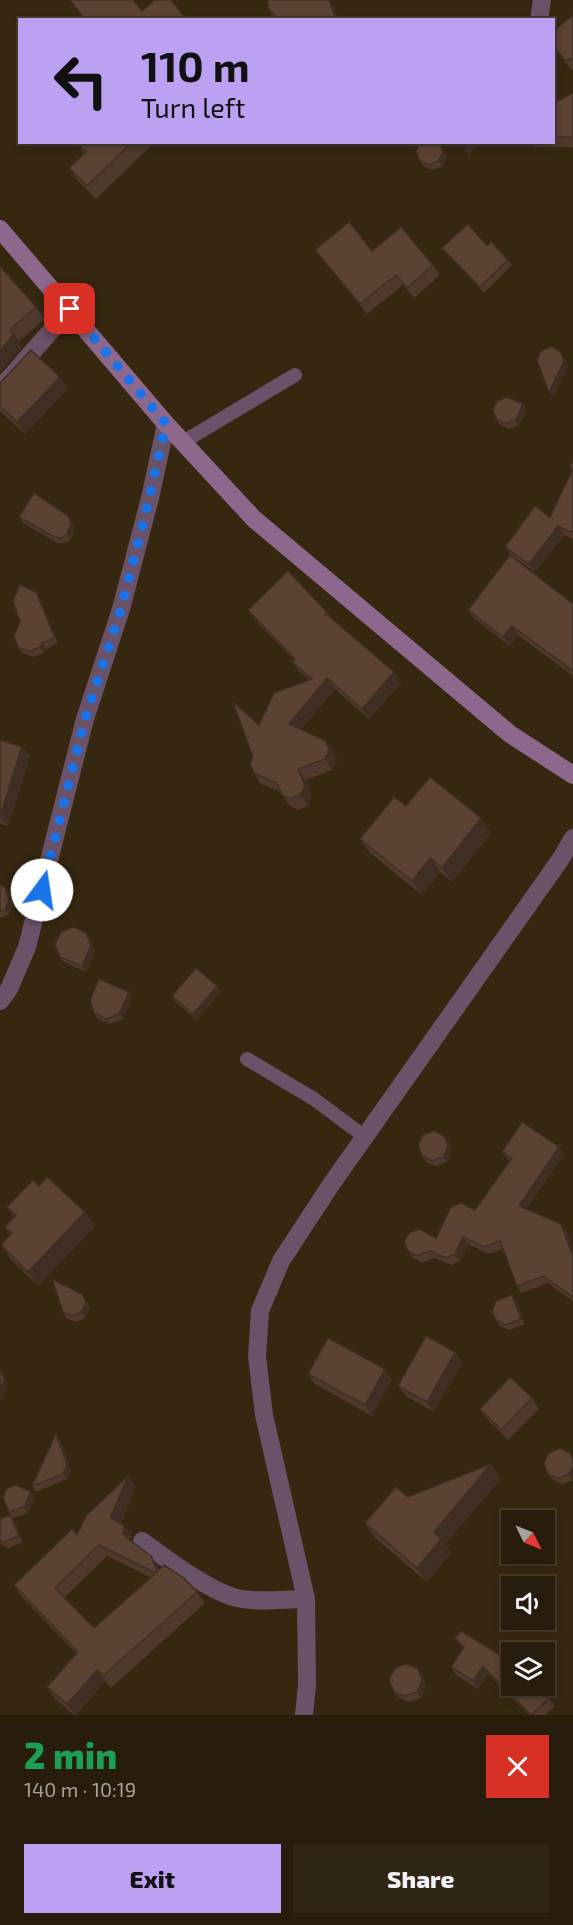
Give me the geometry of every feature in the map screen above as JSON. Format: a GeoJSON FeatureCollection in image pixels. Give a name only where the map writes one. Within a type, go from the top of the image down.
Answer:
{"type":"FeatureCollection","features":[{"type":"Feature","properties":{"kind":"street"},"geometry":{"type":"LineString","coordinates":[[539,18],[542,0]]}},
{"type":"Feature","properties":{"kind":"street"},"geometry":{"type":"LineString","coordinates":[[0,229],[166,424],[254,519],[510,734],[573,775]]}},
{"type":"Feature","properties":{"kind":"street"},"geometry":{"type":"LineString","coordinates":[[0,389],[70,309]]}},
{"type":"Feature","properties":{"kind":"street"},"geometry":{"type":"LineString","coordinates":[[0,1001],[9,990],[27,947],[85,719],[121,609],[166,424]]}},
{"type":"Feature","properties":{"kind":"street"},"geometry":{"type":"LineString","coordinates":[[304,1715],[306,1599],[264,1415],[257,1356],[260,1311],[281,1261],[573,838]]}},
{"type":"Feature","properties":{"kind":"street"},"geometry":{"type":"LineString","coordinates":[[142,1541],[171,1563],[236,1598],[306,1599]]}},
{"type":"Feature","properties":{"kind":"lane"},"geometry":{"type":"LineString","coordinates":[[183,442],[295,375]]}},
{"type":"Feature","properties":{"kind":"lane"},"geometry":{"type":"LineString","coordinates":[[247,1059],[314,1099],[365,1137]]}},
{"type":"Feature","properties":{"kind":"building"},"geometry":{"type":"Polygon","coordinates":[[[70,0],[133,0],[142,11],[155,0],[171,0],[185,18],[84,18],[70,0]]]}},
{"type":"Feature","properties":{"kind":"building"},"geometry":{"type":"Polygon","coordinates":[[[268,0],[329,0],[335,17],[277,18],[268,8],[268,0]]]}},
{"type":"Feature","properties":{"kind":"building"},"geometry":{"type":"Polygon","coordinates":[[[573,15],[573,58],[565,61],[555,47],[555,30],[573,15]]]}},
{"type":"Feature","properties":{"kind":"building"},"geometry":{"type":"Polygon","coordinates":[[[573,93],[573,135],[571,137],[555,137],[555,102],[573,93]]]}},
{"type":"Feature","properties":{"kind":"building"},"geometry":{"type":"Polygon","coordinates":[[[78,144],[130,144],[87,186],[69,168],[86,152],[78,144]]]}},
{"type":"Feature","properties":{"kind":"building"},"geometry":{"type":"Polygon","coordinates":[[[419,144],[440,144],[443,152],[438,161],[429,165],[420,161],[416,151],[419,144]]]}},
{"type":"Feature","properties":{"kind":"building"},"geometry":{"type":"Polygon","coordinates":[[[349,222],[372,251],[401,227],[433,265],[407,288],[396,275],[360,304],[315,250],[349,222]]]}},
{"type":"Feature","properties":{"kind":"building"},"geometry":{"type":"Polygon","coordinates":[[[468,224],[487,246],[491,242],[508,260],[480,287],[442,248],[468,224]]]}},
{"type":"Feature","properties":{"kind":"building"},"geometry":{"type":"Polygon","coordinates":[[[0,266],[36,307],[10,330],[14,334],[0,351],[0,266]]]}},
{"type":"Feature","properties":{"kind":"building"},"geometry":{"type":"Polygon","coordinates":[[[551,347],[560,351],[564,361],[549,392],[537,360],[541,351],[551,347]]]}},
{"type":"Feature","properties":{"kind":"building"},"geometry":{"type":"Polygon","coordinates":[[[31,350],[60,377],[17,422],[0,406],[0,383],[31,350]]]}},
{"type":"Feature","properties":{"kind":"building"},"geometry":{"type":"Polygon","coordinates":[[[507,397],[523,404],[516,420],[506,424],[497,420],[493,410],[497,401],[507,397]]]}},
{"type":"Feature","properties":{"kind":"building"},"geometry":{"type":"Polygon","coordinates":[[[573,460],[573,531],[570,532],[558,526],[529,564],[505,547],[535,506],[550,517],[572,471],[570,466],[573,460]]]}},
{"type":"Feature","properties":{"kind":"building"},"geometry":{"type":"Polygon","coordinates":[[[34,493],[68,516],[71,523],[67,534],[61,538],[54,537],[19,517],[34,493]]]}},
{"type":"Feature","properties":{"kind":"building"},"geometry":{"type":"Polygon","coordinates":[[[510,555],[573,604],[573,671],[512,626],[503,637],[468,610],[510,555]]]}},
{"type":"Feature","properties":{"kind":"building"},"geometry":{"type":"Polygon","coordinates":[[[288,571],[327,612],[325,613],[394,672],[362,709],[327,678],[289,724],[326,741],[329,750],[325,759],[298,769],[305,786],[300,795],[291,799],[282,795],[277,783],[254,773],[250,764],[253,757],[233,702],[259,725],[274,693],[312,679],[292,662],[295,659],[248,610],[288,571]]]}},
{"type":"Feature","properties":{"kind":"building"},"geometry":{"type":"Polygon","coordinates":[[[20,585],[36,592],[55,638],[29,652],[18,647],[14,636],[20,622],[13,601],[20,585]]]}},
{"type":"Feature","properties":{"kind":"building"},"geometry":{"type":"Polygon","coordinates":[[[0,740],[22,747],[0,816],[0,740]]]}},
{"type":"Feature","properties":{"kind":"building"},"geometry":{"type":"Polygon","coordinates":[[[430,777],[481,818],[442,868],[430,858],[412,881],[360,839],[394,797],[406,806],[430,777]]]}},
{"type":"Feature","properties":{"kind":"building"},"geometry":{"type":"Polygon","coordinates":[[[0,885],[5,887],[9,899],[5,910],[0,911],[0,885]]]}},
{"type":"Feature","properties":{"kind":"building"},"geometry":{"type":"Polygon","coordinates":[[[74,927],[86,933],[91,945],[82,966],[60,957],[55,944],[61,932],[74,927]]]}},
{"type":"Feature","properties":{"kind":"building"},"geometry":{"type":"Polygon","coordinates":[[[196,968],[217,986],[193,1014],[172,996],[196,968]]]}},
{"type":"Feature","properties":{"kind":"building"},"geometry":{"type":"Polygon","coordinates":[[[99,979],[129,992],[119,1014],[106,1019],[94,1013],[90,1000],[99,979]]]}},
{"type":"Feature","properties":{"kind":"building"},"geometry":{"type":"Polygon","coordinates":[[[522,1122],[559,1147],[519,1206],[561,1224],[573,1256],[573,1297],[543,1276],[517,1286],[500,1241],[484,1247],[463,1237],[455,1254],[446,1258],[430,1251],[417,1256],[408,1251],[404,1242],[409,1233],[419,1229],[436,1238],[451,1207],[461,1203],[475,1210],[512,1158],[502,1152],[522,1122]]]}},
{"type":"Feature","properties":{"kind":"building"},"geometry":{"type":"Polygon","coordinates":[[[434,1131],[444,1136],[448,1146],[443,1157],[432,1161],[422,1156],[418,1145],[423,1135],[434,1131]]]}},
{"type":"Feature","properties":{"kind":"building"},"geometry":{"type":"Polygon","coordinates":[[[47,1177],[85,1212],[28,1272],[1,1245],[12,1233],[5,1227],[16,1215],[7,1207],[33,1180],[39,1186],[47,1177]]]}},
{"type":"Feature","properties":{"kind":"building"},"geometry":{"type":"Polygon","coordinates":[[[52,1279],[82,1294],[86,1303],[81,1312],[72,1316],[63,1312],[52,1279]]]}},
{"type":"Feature","properties":{"kind":"building"},"geometry":{"type":"Polygon","coordinates":[[[512,1295],[521,1319],[505,1325],[496,1320],[492,1311],[496,1301],[512,1295]]]}},
{"type":"Feature","properties":{"kind":"building"},"geometry":{"type":"Polygon","coordinates":[[[426,1336],[455,1352],[427,1402],[398,1386],[426,1336]]]}},
{"type":"Feature","properties":{"kind":"building"},"geometry":{"type":"Polygon","coordinates":[[[328,1338],[385,1369],[365,1405],[308,1374],[328,1338]]]}},
{"type":"Feature","properties":{"kind":"building"},"geometry":{"type":"Polygon","coordinates":[[[0,1369],[4,1380],[0,1388],[0,1369]]]}},
{"type":"Feature","properties":{"kind":"building"},"geometry":{"type":"Polygon","coordinates":[[[510,1377],[532,1398],[501,1430],[480,1409],[510,1377]]]}},
{"type":"Feature","properties":{"kind":"building"},"geometry":{"type":"Polygon","coordinates":[[[56,1434],[67,1465],[63,1474],[32,1486],[56,1434]]]}},
{"type":"Feature","properties":{"kind":"building"},"geometry":{"type":"Polygon","coordinates":[[[560,1448],[570,1453],[573,1466],[569,1474],[558,1478],[548,1474],[544,1463],[549,1453],[560,1448]]]}},
{"type":"Feature","properties":{"kind":"building"},"geometry":{"type":"Polygon","coordinates":[[[491,1464],[434,1532],[441,1539],[417,1568],[365,1523],[396,1487],[408,1497],[491,1464]]]}},
{"type":"Feature","properties":{"kind":"building"},"geometry":{"type":"Polygon","coordinates":[[[128,1476],[110,1518],[124,1525],[123,1533],[127,1538],[151,1556],[157,1572],[164,1565],[184,1578],[197,1592],[103,1676],[97,1670],[67,1704],[47,1687],[78,1652],[14,1585],[72,1529],[77,1535],[86,1516],[128,1476]],[[99,1545],[55,1588],[94,1628],[156,1573],[99,1545]]]}},
{"type":"Feature","properties":{"kind":"building"},"geometry":{"type":"Polygon","coordinates":[[[16,1485],[31,1492],[24,1507],[9,1512],[3,1497],[7,1488],[16,1485]]]}},
{"type":"Feature","properties":{"kind":"building"},"geometry":{"type":"Polygon","coordinates":[[[10,1515],[19,1536],[4,1542],[0,1541],[0,1519],[10,1515]]]}},
{"type":"Feature","properties":{"kind":"building"},"geometry":{"type":"Polygon","coordinates":[[[461,1631],[501,1656],[501,1684],[483,1666],[473,1681],[451,1667],[464,1647],[455,1638],[461,1631]]]}},
{"type":"Feature","properties":{"kind":"building"},"geometry":{"type":"Polygon","coordinates":[[[406,1664],[418,1669],[422,1680],[417,1692],[405,1696],[394,1692],[389,1680],[395,1668],[406,1664]]]}},
{"type":"Feature","properties":{"kind":"building"},"geometry":{"type":"Polygon","coordinates":[[[512,1696],[547,1696],[549,1698],[531,1715],[512,1696]]]}},
{"type":"Feature","properties":{"kind":"route"},"geometry":{"type":"LineString","coordinates":[[42,890],[85,719],[121,609],[150,498],[166,424],[70,309]]}}]}
